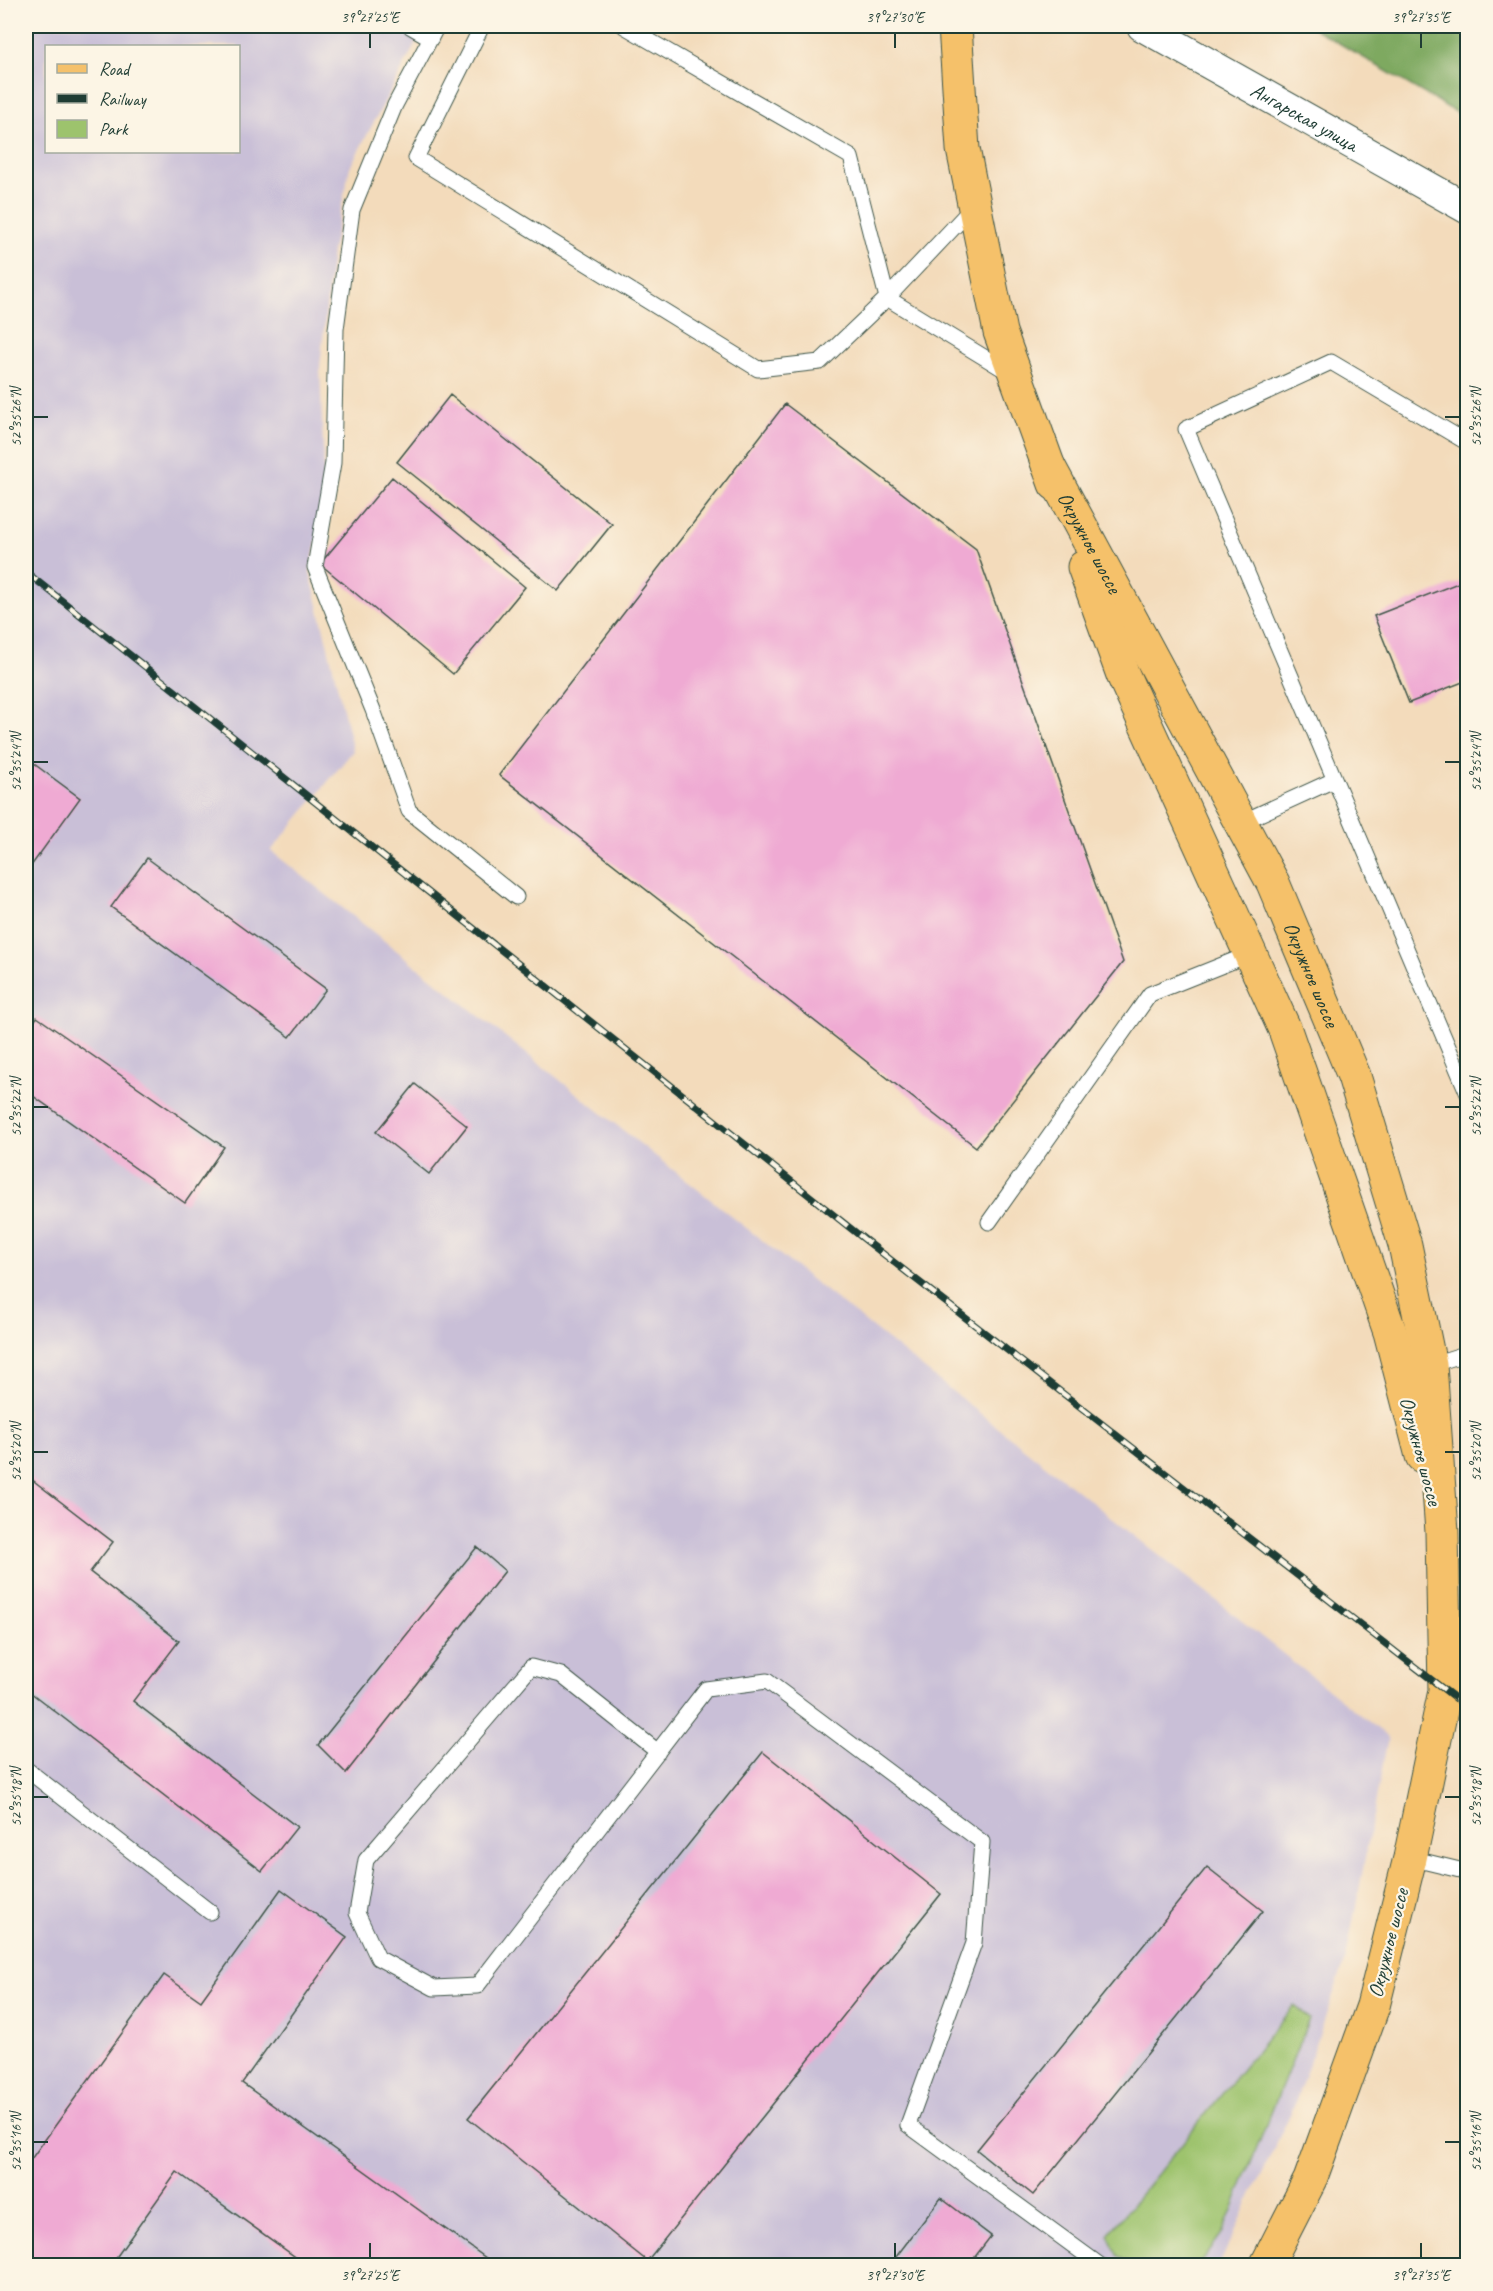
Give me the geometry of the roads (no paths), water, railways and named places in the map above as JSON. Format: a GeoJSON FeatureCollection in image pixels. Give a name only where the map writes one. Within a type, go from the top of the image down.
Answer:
{"type":"FeatureCollection","features":[{"type":"Feature","properties":{"kind":"main road","name":"Окружное шоссе"},"geometry":{"type":"LineString","coordinates":[[955,26],[963,149],[1000,332],[1123,675],[1285,1030],[1390,1332],[1442,1532]]}},
{"type":"Feature","properties":{"kind":"main road","name":"Окружное шоссе"},"geometry":{"type":"LineString","coordinates":[[1048,465],[1274,883],[1354,1076],[1405,1245],[1430,1365],[1442,1532],[1445,1691],[1410,1858],[1372,2006],[1310,2180],[1266,2265]]}},
{"type":"Feature","properties":{"kind":"street","name":"Ангарская улица"},"geometry":{"type":"LineString","coordinates":[[1142,26],[1467,209]]}},
{"type":"Feature","properties":{"kind":"lane"},"geometry":{"type":"LineString","coordinates":[[410,26],[434,32],[395,105],[352,210],[336,329],[333,463],[315,567],[373,710],[409,811],[516,897]]}},
{"type":"Feature","properties":{"kind":"lane"},"geometry":{"type":"LineString","coordinates":[[482,26],[416,158],[758,369],[820,362],[887,298],[974,206]]}},
{"type":"Feature","properties":{"kind":"lane"},"geometry":{"type":"LineString","coordinates":[[624,26],[851,157],[887,298],[1018,378]]}},
{"type":"Feature","properties":{"kind":"lane"},"geometry":{"type":"LineString","coordinates":[[1467,443],[1331,362],[1186,429],[1467,1094]]}},
{"type":"Feature","properties":{"kind":"lane"},"geometry":{"type":"LineString","coordinates":[[1240,823],[1334,780]]}},
{"type":"Feature","properties":{"kind":"lane"},"geometry":{"type":"LineString","coordinates":[[989,1222],[1150,994],[1250,954]]}},
{"type":"Feature","properties":{"kind":"lane"},"geometry":{"type":"LineString","coordinates":[[1430,1365],[1467,1353]]}},
{"type":"Feature","properties":{"kind":"lane"},"geometry":{"type":"LineString","coordinates":[[658,1752],[561,1675],[531,1667],[366,1860],[357,1913],[378,1958],[434,1988],[477,1986],[658,1752],[706,1689],[767,1681],[982,1842],[974,1943],[909,2126],[1101,2265]]}},
{"type":"Feature","properties":{"kind":"lane"},"geometry":{"type":"LineString","coordinates":[[26,1769],[210,1912]]}},
{"type":"Feature","properties":{"kind":"lane"},"geometry":{"type":"LineString","coordinates":[[1410,1858],[1467,1872]]}},
{"type":"Feature","properties":{"kind":"railway"},"geometry":{"type":"LineString","coordinates":[[26,572],[864,1239],[1468,1708]]}}]}
